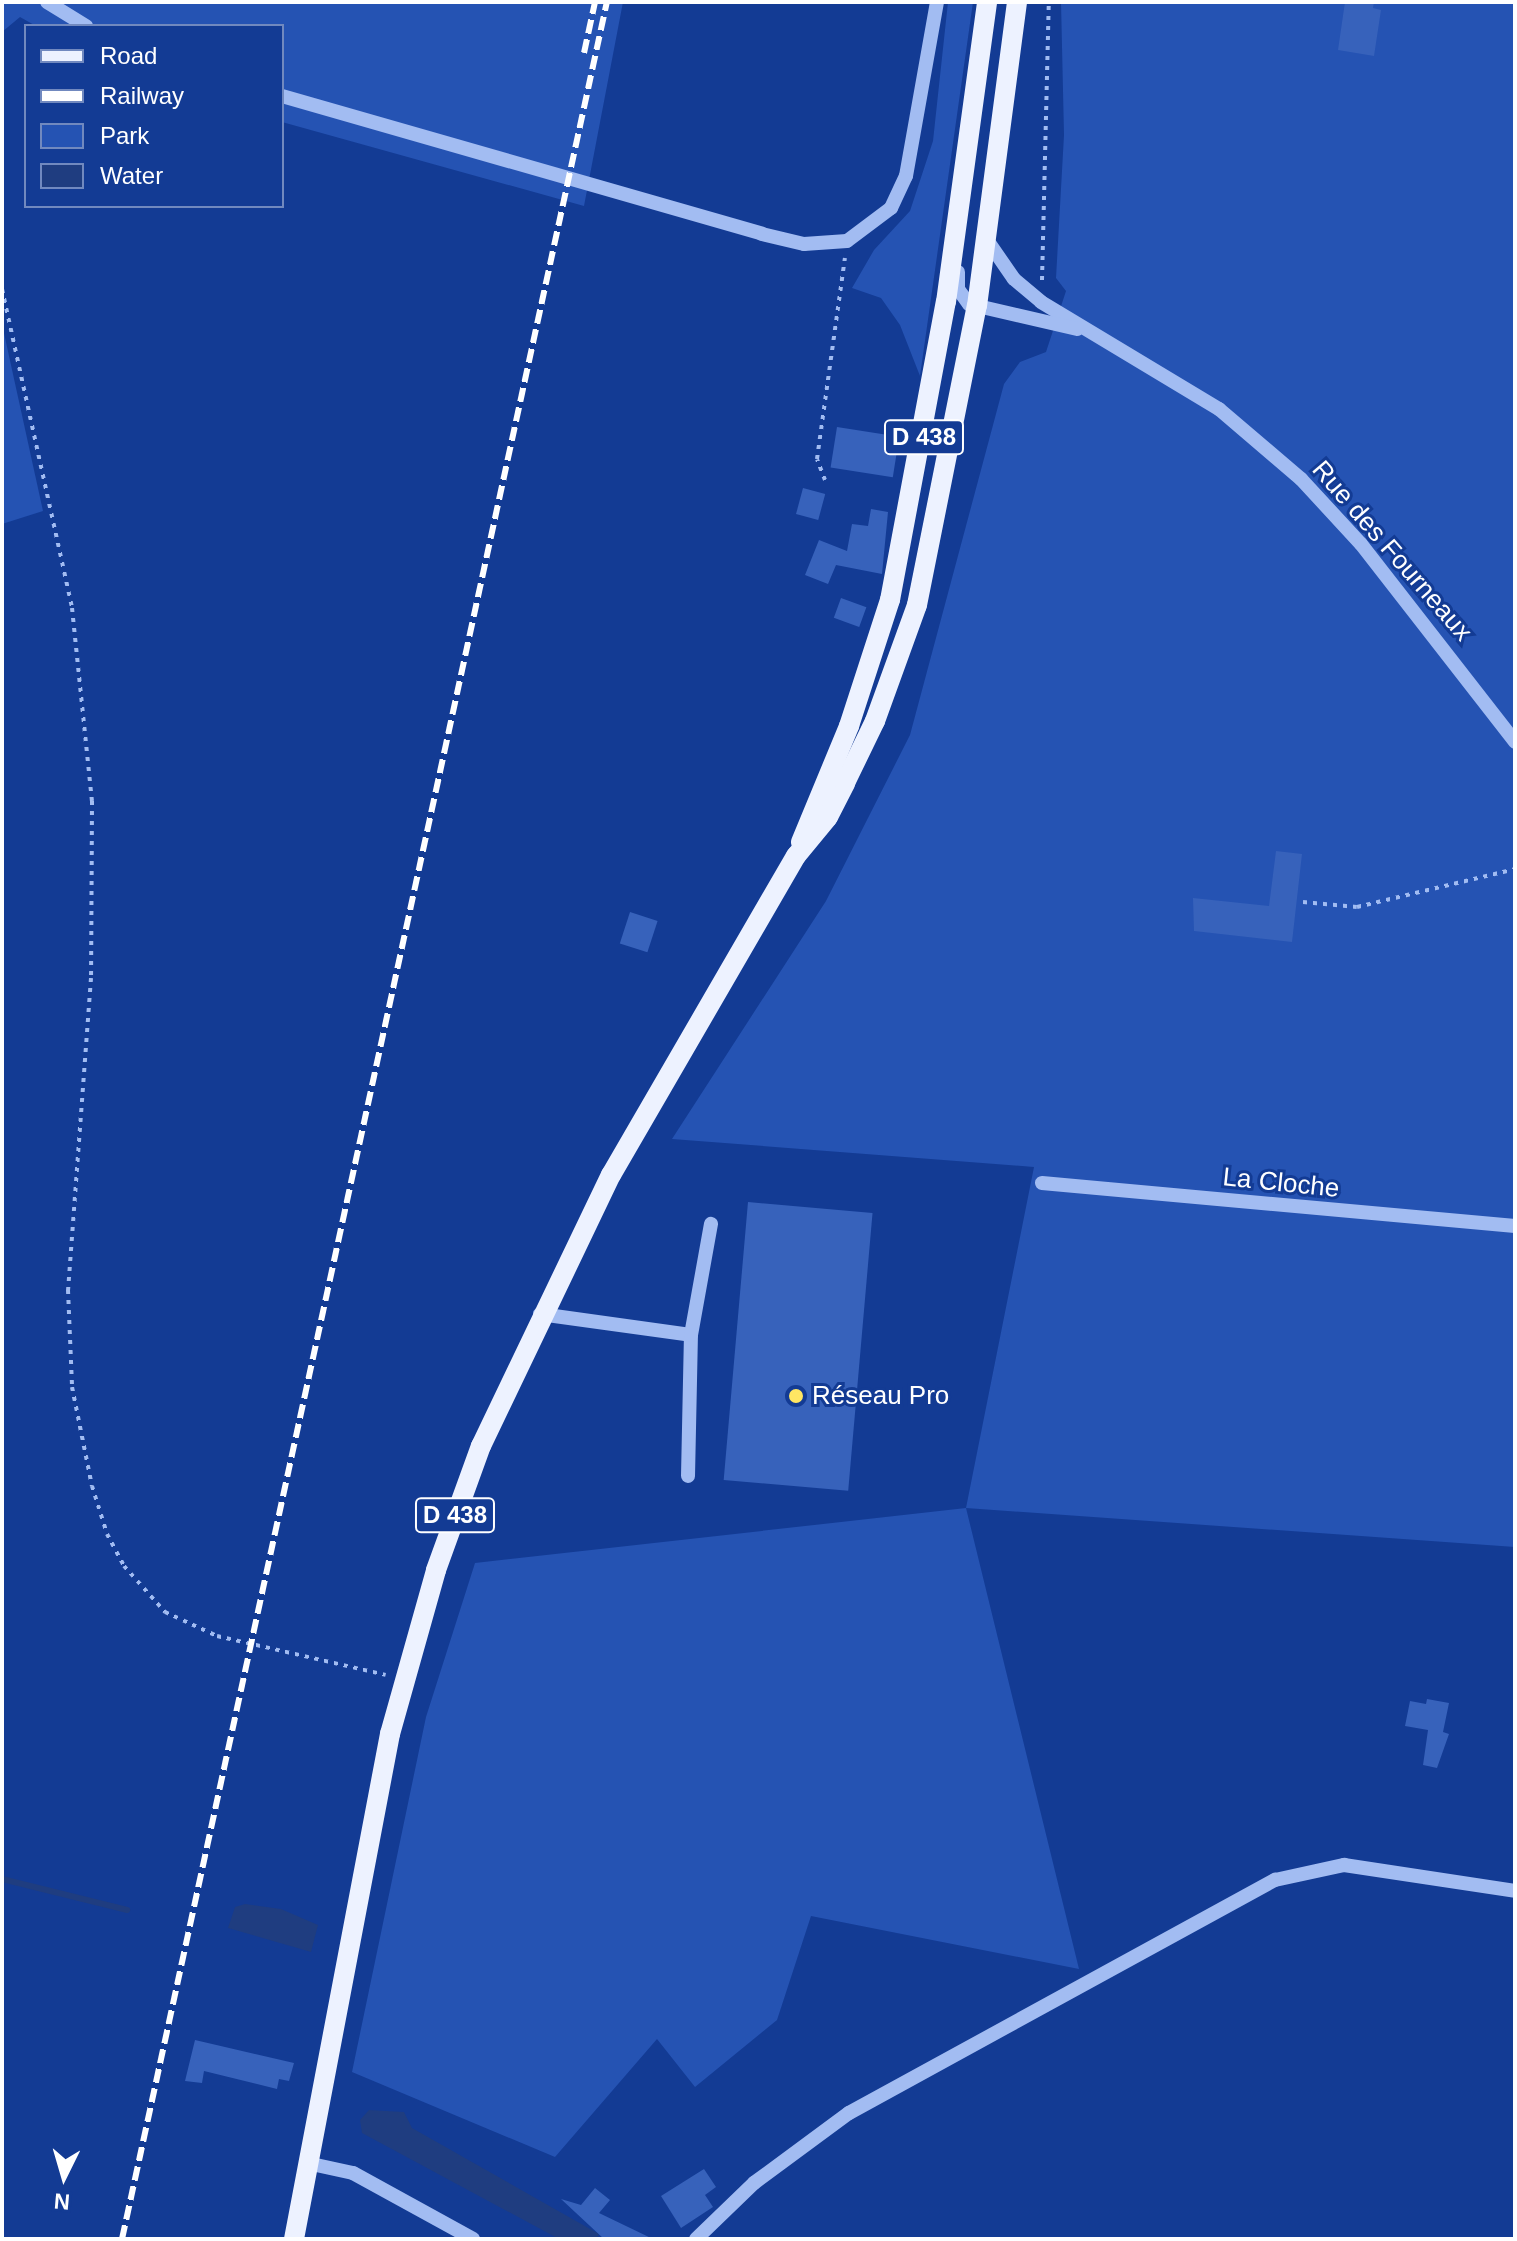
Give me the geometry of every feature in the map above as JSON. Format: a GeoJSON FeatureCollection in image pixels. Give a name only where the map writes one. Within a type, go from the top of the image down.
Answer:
{"type":"FeatureCollection","features":[{"type":"Feature","properties":{"kind":"main road","name":"D 438"},"geometry":{"type":"LineString","coordinates":[[796,856],[864,685],[890,600],[946,302],[987,2]]}},
{"type":"Feature","properties":{"kind":"main road","name":"D 438"},"geometry":{"type":"LineString","coordinates":[[294,2239],[374,1809],[404,1679],[461,1498],[540,1314],[611,1175],[796,856],[845,783],[900,656],[930,552],[977,306],[1017,2]]}},
{"type":"Feature","properties":{"kind":"street"},"geometry":{"type":"LineString","coordinates":[[47,2],[83,24]]}},
{"type":"Feature","properties":{"kind":"street"},"geometry":{"type":"LineString","coordinates":[[284,97],[762,234],[804,244],[847,241],[891,208],[906,176],[937,2]]}},
{"type":"Feature","properties":{"kind":"street"},"geometry":{"type":"LineString","coordinates":[[996,2],[957,279],[962,298],[977,306],[1093,332]]}},
{"type":"Feature","properties":{"kind":"street","name":"Rue des Fourneaux"},"geometry":{"type":"LineString","coordinates":[[987,240],[1014,279],[1041,302],[1219,409],[1301,479],[1371,556],[1515,742]]}},
{"type":"Feature","properties":{"kind":"street","name":"La Cloche"},"geometry":{"type":"LineString","coordinates":[[1042,1183],[1515,1226]]}},
{"type":"Feature","properties":{"kind":"street"},"geometry":{"type":"LineString","coordinates":[[688,1476],[691,1335],[711,1224]]}},
{"type":"Feature","properties":{"kind":"street"},"geometry":{"type":"LineString","coordinates":[[540,1314],[691,1335]]}},
{"type":"Feature","properties":{"kind":"street"},"geometry":{"type":"LineString","coordinates":[[696,2239],[754,2183],[849,2113],[1275,1880],[1344,1865],[1515,1891]]}},
{"type":"Feature","properties":{"kind":"street"},"geometry":{"type":"LineString","coordinates":[[307,2163],[353,2173],[473,2239]]}},
{"type":"Feature","properties":{"kind":"path"},"geometry":{"type":"LineString","coordinates":[[1041,302],[1049,2]]}},
{"type":"Feature","properties":{"kind":"path"},"geometry":{"type":"LineString","coordinates":[[825,480],[817,459],[847,241]]}},
{"type":"Feature","properties":{"kind":"path"},"geometry":{"type":"LineString","coordinates":[[2,289],[67,579],[92,801],[91,978],[68,1290],[72,1387],[92,1486],[107,1534],[124,1566],[165,1612],[217,1636],[404,1679]]}},
{"type":"Feature","properties":{"kind":"path"},"geometry":{"type":"LineString","coordinates":[[1303,902],[1357,907],[1515,869]]}},
{"type":"Feature","properties":{"kind":"green space"},"geometry":{"type":"Polygon","coordinates":[[[2,2],[623,2],[584,206],[284,123],[284,24],[32,24],[20,17],[2,32],[2,2]]]}},
{"type":"Feature","properties":{"kind":"green space"},"geometry":{"type":"Polygon","coordinates":[[[948,2],[973,2],[920,376],[900,325],[881,298],[852,288],[874,250],[910,211],[933,141],[948,2]]]}},
{"type":"Feature","properties":{"kind":"green space"},"geometry":{"type":"Polygon","coordinates":[[[1061,2],[1515,2],[1515,1547],[966,1508],[1034,1167],[672,1139],[826,901],[910,735],[1004,384],[1020,362],[1046,352],[1066,291],[1056,278],[1064,135],[1061,2]]]}},
{"type":"Feature","properties":{"kind":"green space"},"geometry":{"type":"Polygon","coordinates":[[[2,324],[43,511],[2,524],[2,324]]]}},
{"type":"Feature","properties":{"kind":"green space"},"geometry":{"type":"Polygon","coordinates":[[[966,1508],[1079,1969],[811,1916],[777,2020],[695,2087],[657,2039],[555,2157],[352,2072],[426,1717],[475,1563],[966,1508]]]}},
{"type":"Feature","properties":{"kind":"water"},"geometry":{"type":"Polygon","coordinates":[[[245,1904],[281,1909],[318,1925],[311,1952],[228,1928],[235,1907],[245,1904]]]}},
{"type":"Feature","properties":{"kind":"water"},"geometry":{"type":"Polygon","coordinates":[[[369,2110],[404,2112],[412,2128],[599,2234],[597,2239],[559,2239],[362,2133],[360,2120],[369,2110]]]}},
{"type":"Feature","properties":{"kind":"building"},"geometry":{"type":"Polygon","coordinates":[[[1345,2],[1374,2],[1373,8],[1381,10],[1374,56],[1338,50],[1345,2]]]}},
{"type":"Feature","properties":{"kind":"building"},"geometry":{"type":"Polygon","coordinates":[[[837,427],[899,437],[893,477],[831,467],[837,427]]]}},
{"type":"Feature","properties":{"kind":"building"},"geometry":{"type":"Polygon","coordinates":[[[803,488],[825,494],[818,520],[796,514],[803,488]]]}},
{"type":"Feature","properties":{"kind":"building"},"geometry":{"type":"Polygon","coordinates":[[[871,509],[888,512],[882,574],[836,565],[828,584],[805,575],[819,540],[847,551],[852,524],[868,526],[871,509]]]}},
{"type":"Feature","properties":{"kind":"building"},"geometry":{"type":"Polygon","coordinates":[[[841,598],[866,607],[859,627],[834,618],[841,598]]]}},
{"type":"Feature","properties":{"kind":"building"},"geometry":{"type":"Polygon","coordinates":[[[1276,851],[1302,854],[1292,942],[1194,931],[1193,898],[1269,906],[1276,851]]]}},
{"type":"Feature","properties":{"kind":"building"},"geometry":{"type":"Polygon","coordinates":[[[630,912],[658,921],[647,952],[620,943],[630,912]]]}},
{"type":"Feature","properties":{"kind":"building"},"geometry":{"type":"Polygon","coordinates":[[[748,1202],[873,1213],[848,1491],[724,1480],[748,1202]]]}},
{"type":"Feature","properties":{"kind":"building"},"geometry":{"type":"Polygon","coordinates":[[[1427,1699],[1449,1703],[1443,1732],[1449,1734],[1437,1768],[1423,1765],[1428,1730],[1405,1726],[1410,1701],[1426,1704],[1427,1699]]]}},
{"type":"Feature","properties":{"kind":"building"},"geometry":{"type":"Polygon","coordinates":[[[195,2040],[294,2063],[289,2081],[279,2079],[277,2089],[204,2071],[202,2083],[185,2081],[195,2040]]]}},
{"type":"Feature","properties":{"kind":"building"},"geometry":{"type":"Polygon","coordinates":[[[704,2169],[716,2187],[705,2195],[713,2207],[681,2228],[661,2196],[704,2169]]]}},
{"type":"Feature","properties":{"kind":"building"},"geometry":{"type":"Polygon","coordinates":[[[595,2188],[610,2200],[599,2213],[653,2239],[604,2239],[561,2199],[581,2205],[595,2188]]]}},
{"type":"Feature","properties":{"kind":"waterway"},"geometry":{"type":"LineString","coordinates":[[2,1879],[127,1910]]}},
{"type":"Feature","properties":{"kind":"railway"},"geometry":{"type":"LineString","coordinates":[[584,53],[595,2]]}},
{"type":"Feature","properties":{"kind":"railway"},"geometry":{"type":"LineString","coordinates":[[122,2239],[607,2]]}},
{"type":"Feature","properties":{"kind":"place","name":"Réseau Pro"},"geometry":{"type":"Point","coordinates":[796,1396]}}]}
